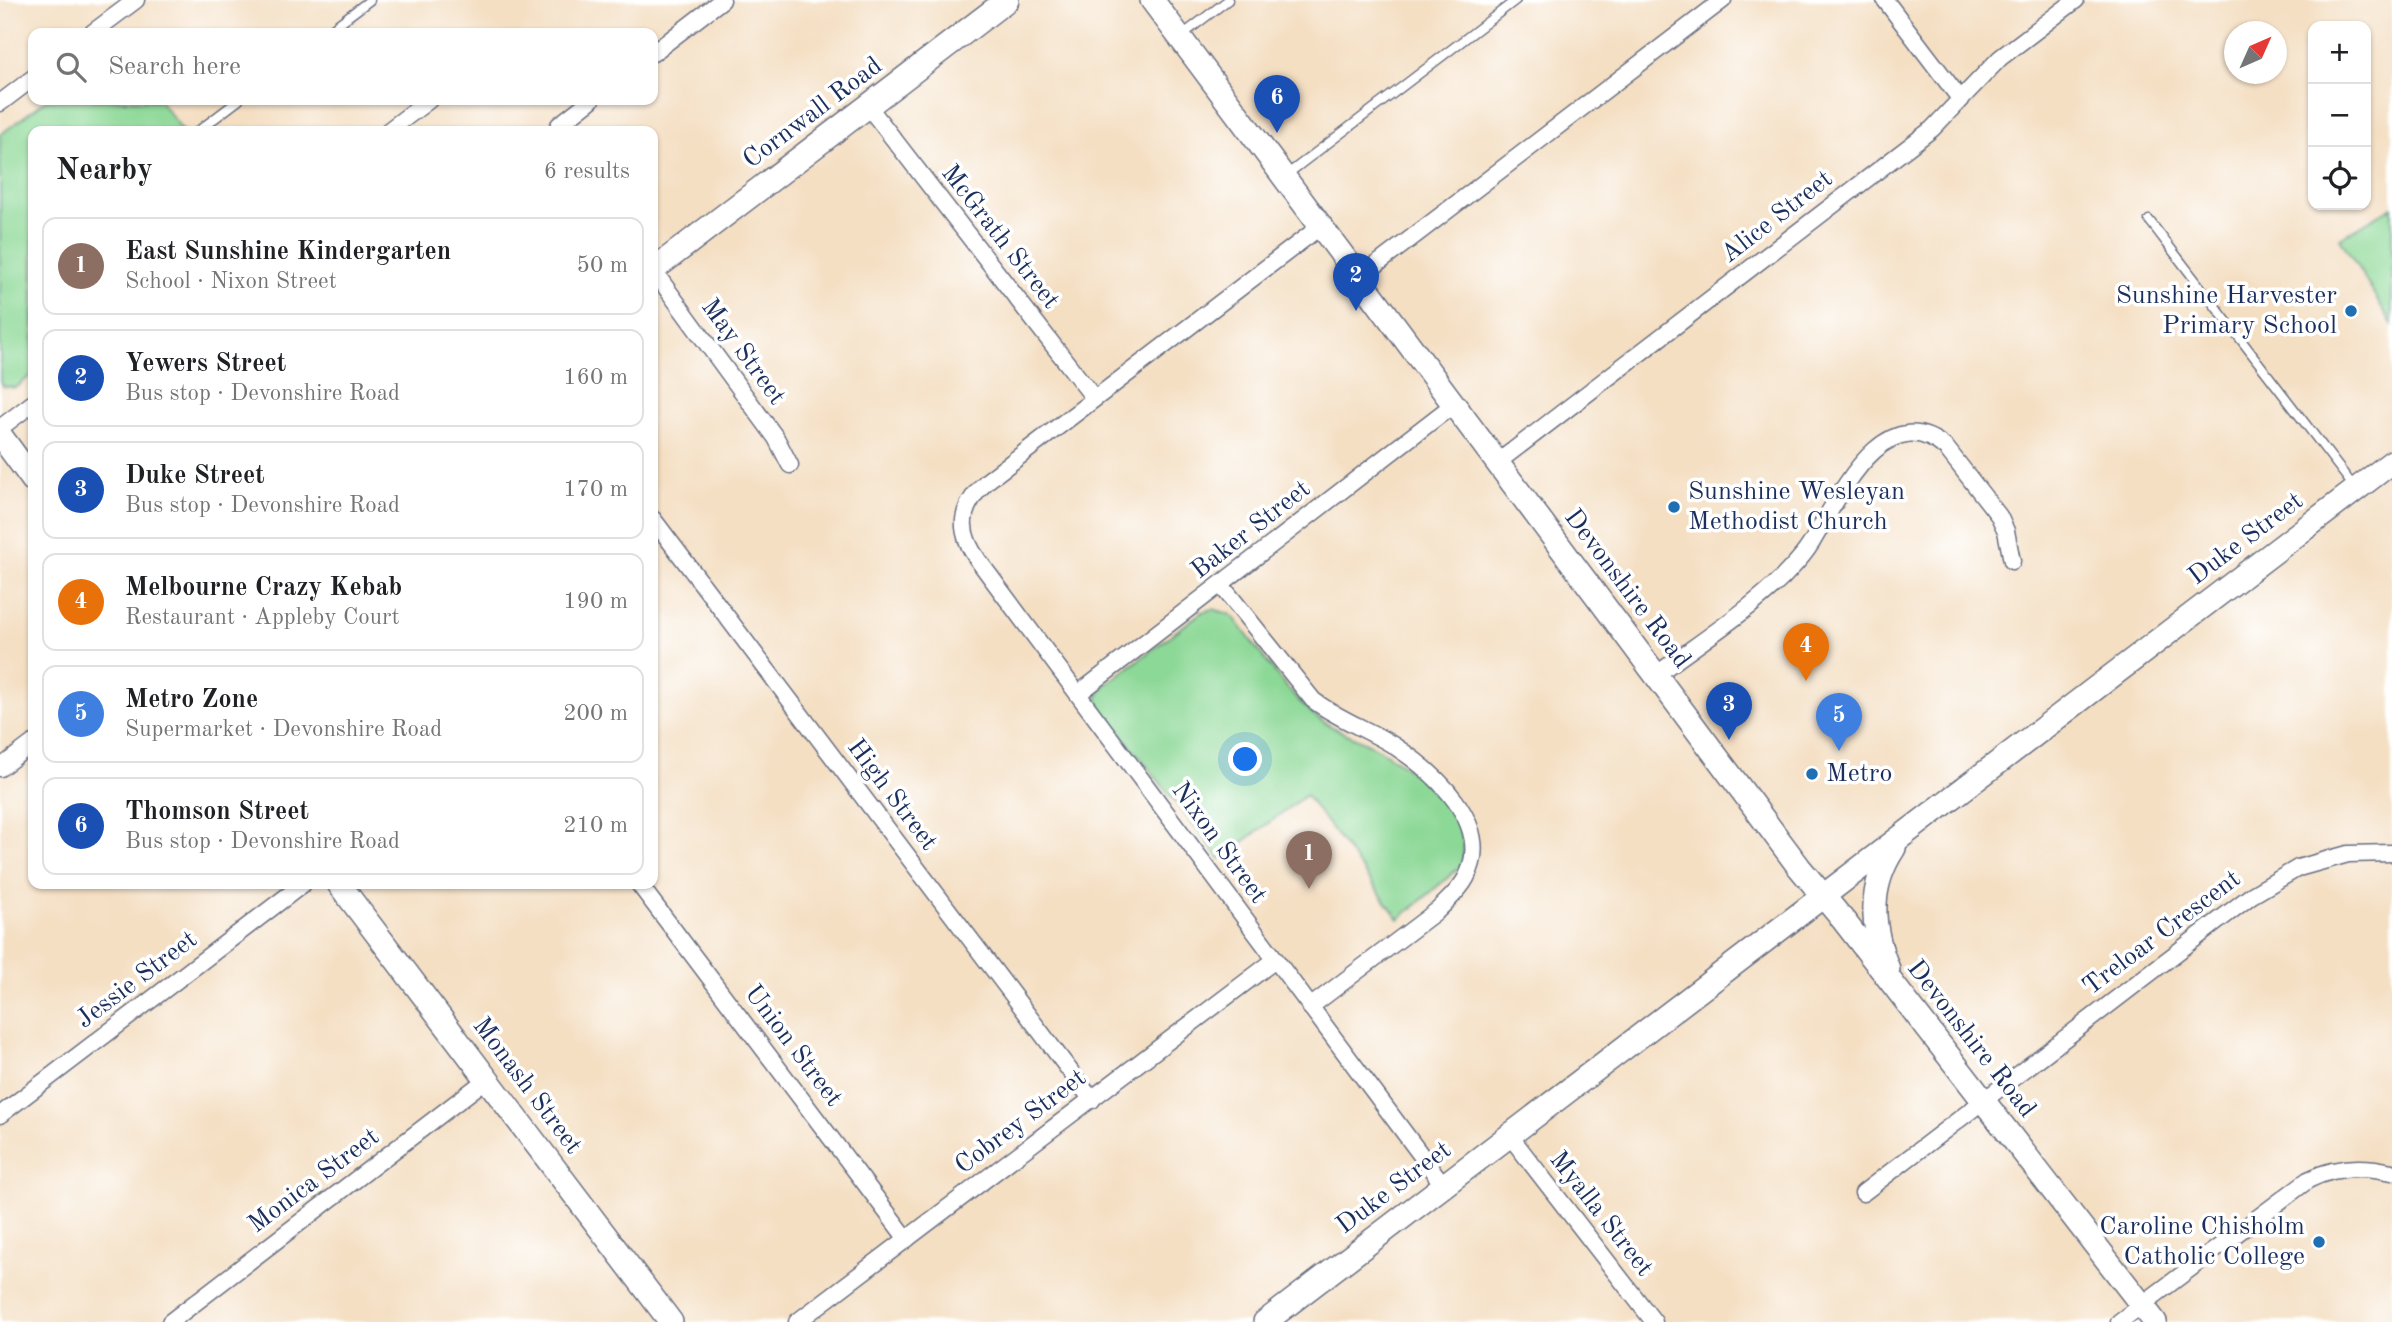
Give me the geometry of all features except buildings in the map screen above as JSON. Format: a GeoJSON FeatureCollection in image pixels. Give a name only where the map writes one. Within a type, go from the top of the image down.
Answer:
{"type":"FeatureCollection","features":[{"type":"Feature","properties":{"kind":"main road","name":"Cornwall Road"},"geometry":{"type":"LineString","coordinates":[[658,266],[1007,0]]}},
{"type":"Feature","properties":{"kind":"main road","name":"Devonshire Road"},"geometry":{"type":"LineString","coordinates":[[1153,0],[1822,896],[2148,1313],[2161,1322]]}},
{"type":"Feature","properties":{"kind":"main road"},"geometry":{"type":"LineString","coordinates":[[0,435],[28,473]]}},
{"type":"Feature","properties":{"kind":"main road","name":"Duke Street"},"geometry":{"type":"LineString","coordinates":[[1265,1322],[2392,462]]}},
{"type":"Feature","properties":{"kind":"main road"},"geometry":{"type":"LineString","coordinates":[[1896,989],[1880,950],[1875,891],[1886,860],[1899,840]]}},
{"type":"Feature","properties":{"kind":"main road","name":"Monash Street"},"geometry":{"type":"LineString","coordinates":[[343,889],[671,1322]]}},
{"type":"Feature","properties":{"kind":"street"},"geometry":{"type":"LineString","coordinates":[[99,28],[136,0]]}},
{"type":"Feature","properties":{"kind":"street"},"geometry":{"type":"LineString","coordinates":[[658,49],[722,0]]}},
{"type":"Feature","properties":{"kind":"street"},"geometry":{"type":"LineString","coordinates":[[1359,278],[1723,0]]}},
{"type":"Feature","properties":{"kind":"street"},"geometry":{"type":"LineString","coordinates":[[1885,0],[1961,100]]}},
{"type":"Feature","properties":{"kind":"street","name":"Alice Street"},"geometry":{"type":"LineString","coordinates":[[1498,462],[1932,129],[2000,58],[2076,0]]}},
{"type":"Feature","properties":{"kind":"street"},"geometry":{"type":"LineString","coordinates":[[0,103],[28,82]]}},
{"type":"Feature","properties":{"kind":"street"},"geometry":{"type":"LineString","coordinates":[[395,126],[422,105]]}},
{"type":"Feature","properties":{"kind":"street"},"geometry":{"type":"LineString","coordinates":[[558,126],[585,105]]}},
{"type":"Feature","properties":{"kind":"street","name":"McGrath Street"},"geometry":{"type":"LineString","coordinates":[[868,106],[1094,398]]}},
{"type":"Feature","properties":{"kind":"street"},"geometry":{"type":"LineString","coordinates":[[1094,398],[1321,226]]}},
{"type":"Feature","properties":{"kind":"street","name":"May Street"},"geometry":{"type":"LineString","coordinates":[[658,277],[776,438],[790,465]]}},
{"type":"Feature","properties":{"kind":"street","name":"Nixon Street"},"geometry":{"type":"LineString","coordinates":[[1094,398],[975,492],[968,503],[963,525],[969,547],[1444,1186]]}},
{"type":"Feature","properties":{"kind":"street","name":"Baker Street"},"geometry":{"type":"LineString","coordinates":[[1078,694],[1454,404]]}},
{"type":"Feature","properties":{"kind":"street"},"geometry":{"type":"LineString","coordinates":[[0,428],[28,407]]}},
{"type":"Feature","properties":{"kind":"street"},"geometry":{"type":"LineString","coordinates":[[1656,675],[1749,605],[1788,571],[1808,548],[1848,479],[1874,450],[1893,439],[1924,435],[1937,440],[1947,449],[1999,516],[2006,531],[2012,561]]}},
{"type":"Feature","properties":{"kind":"street","name":"High Street"},"geometry":{"type":"LineString","coordinates":[[658,526],[1092,1100]]}},
{"type":"Feature","properties":{"kind":"street"},"geometry":{"type":"LineString","coordinates":[[1220,585],[1313,701],[1391,744],[1412,759],[1452,798],[1464,814],[1472,833],[1472,853],[1467,876],[1457,892],[1438,911],[1310,1006]]}},
{"type":"Feature","properties":{"kind":"street"},"geometry":{"type":"LineString","coordinates":[[0,768],[28,747]]}},
{"type":"Feature","properties":{"kind":"street","name":"Treloar Crescent"},"geometry":{"type":"LineString","coordinates":[[1863,1194],[2252,895],[2298,868],[2348,854],[2392,853]]}},
{"type":"Feature","properties":{"kind":"street","name":"Jessie Street"},"geometry":{"type":"LineString","coordinates":[[0,1115],[296,889]]}},
{"type":"Feature","properties":{"kind":"street","name":"Union Street"},"geometry":{"type":"LineString","coordinates":[[643,889],[907,1239]]}},
{"type":"Feature","properties":{"kind":"street","name":"Cobrey Street"},"geometry":{"type":"LineString","coordinates":[[797,1322],[1275,960]]}},
{"type":"Feature","properties":{"kind":"street","name":"Monica Street"},"geometry":{"type":"LineString","coordinates":[[170,1322],[487,1079]]}},
{"type":"Feature","properties":{"kind":"street","name":"Myalla Street"},"geometry":{"type":"LineString","coordinates":[[1510,1136],[1654,1322]]}},
{"type":"Feature","properties":{"kind":"street"},"geometry":{"type":"LineString","coordinates":[[2119,1322],[2148,1313],[2308,1180],[2339,1168],[2376,1168],[2392,1172]]}},
{"type":"Feature","properties":{"kind":"lane"},"geometry":{"type":"LineString","coordinates":[[333,28],[370,0]]}},
{"type":"Feature","properties":{"kind":"lane"},"geometry":{"type":"LineString","coordinates":[[1181,36],[1228,0]]}},
{"type":"Feature","properties":{"kind":"lane"},"geometry":{"type":"LineString","coordinates":[[1285,176],[1517,0]]}},
{"type":"Feature","properties":{"kind":"lane"},"geometry":{"type":"LineString","coordinates":[[205,126],[232,105]]}},
{"type":"Feature","properties":{"kind":"lane"},"geometry":{"type":"LineString","coordinates":[[2149,220],[2356,490]]}},
{"type":"Feature","properties":{"kind":"green space"},"geometry":{"type":"Polygon","coordinates":[[[39,105],[163,105],[179,126],[28,126],[28,378],[15,388],[3,386],[0,382],[0,135],[39,105]]]}},
{"type":"Feature","properties":{"kind":"green space"},"geometry":{"type":"Polygon","coordinates":[[[2392,207],[2392,324],[2340,238],[2392,207]]]}},
{"type":"Feature","properties":{"kind":"green space"},"geometry":{"type":"Polygon","coordinates":[[[1213,609],[1235,619],[1282,682],[1313,714],[1330,726],[1375,747],[1397,761],[1428,786],[1453,818],[1461,835],[1463,851],[1459,868],[1399,919],[1306,795],[1220,859],[1099,705],[1097,698],[1104,686],[1202,612],[1213,609]]]}},
{"type":"Feature","properties":{"kind":"place","name":"Thomson Street"},"geometry":{"type":"Point","coordinates":[1277,133]}},
{"type":"Feature","properties":{"kind":"place","name":"Yewers Street"},"geometry":{"type":"Point","coordinates":[1356,311]}},
{"type":"Feature","properties":{"kind":"place","name":"Sunshine Harvester Primary School"},"geometry":{"type":"Point","coordinates":[2351,311]}},
{"type":"Feature","properties":{"kind":"place","name":"Sunshine Wesleyan Methodist Church"},"geometry":{"type":"Point","coordinates":[1674,507]}},
{"type":"Feature","properties":{"kind":"place","name":"Melbourne Crazy Kebab"},"geometry":{"type":"Point","coordinates":[1806,681]}},
{"type":"Feature","properties":{"kind":"place","name":"Duke Street"},"geometry":{"type":"Point","coordinates":[1729,740]}},
{"type":"Feature","properties":{"kind":"place","name":"Metro Zone"},"geometry":{"type":"Point","coordinates":[1839,751]}},
{"type":"Feature","properties":{"kind":"place","name":"Metro"},"geometry":{"type":"Point","coordinates":[1812,774]}},
{"type":"Feature","properties":{"kind":"place","name":"East Sunshine Kindergarten"},"geometry":{"type":"Point","coordinates":[1309,889]}},
{"type":"Feature","properties":{"kind":"place","name":"Caroline Chisholm Catholic College"},"geometry":{"type":"Point","coordinates":[2319,1242]}}]}
